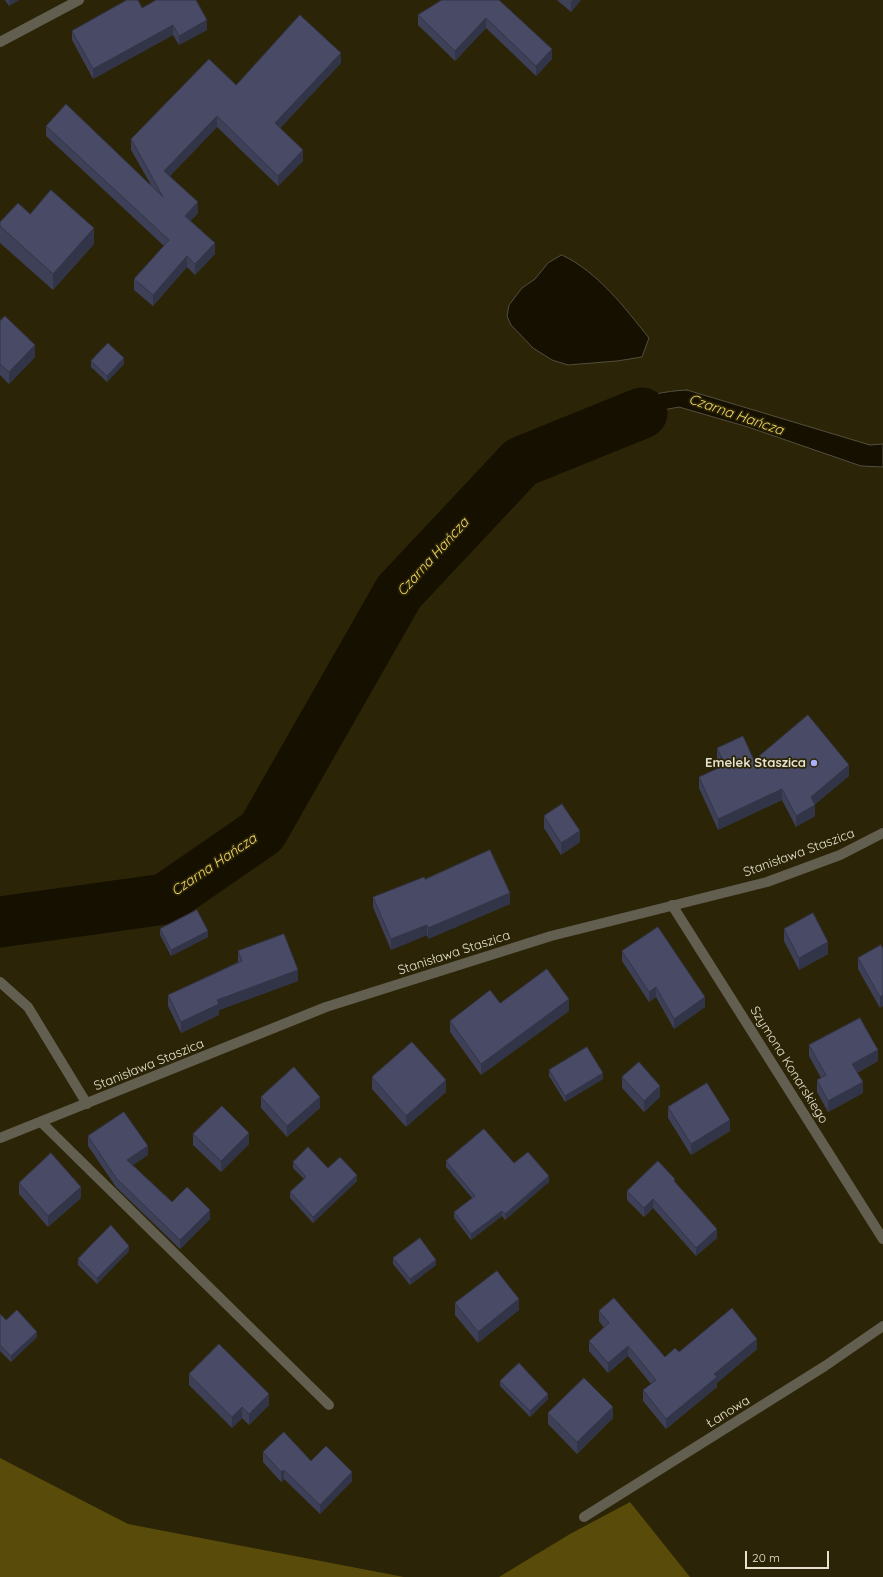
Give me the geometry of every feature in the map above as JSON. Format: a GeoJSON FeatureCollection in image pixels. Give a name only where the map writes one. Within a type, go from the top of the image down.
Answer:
{"type":"FeatureCollection","features":[{"type":"Feature","properties":{"kind":"street"},"geometry":{"type":"LineString","coordinates":[[0,42],[79,0]]}},
{"type":"Feature","properties":{"kind":"street","name":"Stanisława Staszica"},"geometry":{"type":"LineString","coordinates":[[0,1138],[326,1008],[551,936],[767,882],[840,854],[883,833]]}},
{"type":"Feature","properties":{"kind":"street","name":"Szymona Konarskiego"},"geometry":{"type":"LineString","coordinates":[[672,905],[883,1239]]}},
{"type":"Feature","properties":{"kind":"street"},"geometry":{"type":"LineString","coordinates":[[0,982],[28,1007],[87,1104]]}},
{"type":"Feature","properties":{"kind":"street"},"geometry":{"type":"LineString","coordinates":[[41,1122],[329,1404]]}},
{"type":"Feature","properties":{"kind":"street","name":"Łanowa"},"geometry":{"type":"LineString","coordinates":[[584,1517],[826,1366],[883,1326]]}},
{"type":"Feature","properties":{"kind":"shaded area"},"geometry":{"type":"Polygon","coordinates":[[[0,1458],[128,1524],[404,1577],[0,1577],[0,1458]]]}},
{"type":"Feature","properties":{"kind":"shaded area"},"geometry":{"type":"Polygon","coordinates":[[[630,1502],[690,1577],[499,1577],[570,1534],[630,1502]]]}},
{"type":"Feature","properties":{"kind":"water"},"geometry":{"type":"Polygon","coordinates":[[[562,255],[575,262],[599,281],[620,303],[649,338],[642,357],[617,361],[568,365],[552,360],[533,348],[511,325],[507,316],[509,305],[522,288],[535,279],[548,263],[562,255]]]}},
{"type":"Feature","properties":{"kind":"water"},"geometry":{"type":"Polygon","coordinates":[[[687,390],[870,445],[883,444],[883,467],[861,466],[748,427],[679,407],[652,412],[581,442],[562,433],[606,410],[638,398],[670,391],[687,390]]]}},
{"type":"Feature","properties":{"kind":"building"},"geometry":{"type":"Polygon","coordinates":[[[127,0],[138,0],[142,8],[156,0],[196,0],[207,20],[179,36],[173,25],[93,69],[72,31],[127,0]]]}},
{"type":"Feature","properties":{"kind":"building"},"geometry":{"type":"Polygon","coordinates":[[[442,0],[499,0],[552,49],[536,66],[486,18],[455,51],[418,15],[442,0]]]}},
{"type":"Feature","properties":{"kind":"building"},"geometry":{"type":"Polygon","coordinates":[[[300,15],[341,53],[275,123],[303,150],[278,176],[217,116],[164,171],[198,202],[185,216],[215,243],[195,264],[187,256],[153,295],[134,279],[169,240],[46,126],[66,104],[163,197],[131,139],[209,59],[236,85],[300,15]]]}},
{"type":"Feature","properties":{"kind":"building"},"geometry":{"type":"Polygon","coordinates":[[[51,190],[94,228],[53,274],[0,226],[0,222],[18,203],[30,214],[51,190]]]}},
{"type":"Feature","properties":{"kind":"building"},"geometry":{"type":"Polygon","coordinates":[[[5,316],[35,345],[9,372],[0,364],[0,321],[5,316]]]}},
{"type":"Feature","properties":{"kind":"building"},"geometry":{"type":"Polygon","coordinates":[[[108,343],[124,358],[107,376],[91,361],[108,343]]]}},
{"type":"Feature","properties":{"kind":"building"},"geometry":{"type":"Polygon","coordinates":[[[808,715],[849,765],[811,797],[815,805],[796,816],[782,789],[718,819],[699,777],[725,765],[717,748],[743,736],[754,760],[808,715]]]}},
{"type":"Feature","properties":{"kind":"building"},"geometry":{"type":"Polygon","coordinates":[[[562,804],[580,831],[561,843],[544,816],[562,804]]]}},
{"type":"Feature","properties":{"kind":"building"},"geometry":{"type":"Polygon","coordinates":[[[490,850],[510,893],[428,928],[427,925],[391,939],[373,897],[424,877],[425,879],[490,850]]]}},
{"type":"Feature","properties":{"kind":"building"},"geometry":{"type":"Polygon","coordinates":[[[197,910],[208,931],[171,950],[160,929],[197,910]]]}},
{"type":"Feature","properties":{"kind":"building"},"geometry":{"type":"Polygon","coordinates":[[[813,913],[828,942],[799,958],[784,929],[813,913]]]}},
{"type":"Feature","properties":{"kind":"building"},"geometry":{"type":"Polygon","coordinates":[[[658,927],[705,997],[674,1019],[656,987],[649,992],[622,951],[658,927]]]}},
{"type":"Feature","properties":{"kind":"building"},"geometry":{"type":"Polygon","coordinates":[[[284,934],[298,970],[217,1000],[219,1004],[181,1022],[168,995],[242,961],[238,951],[284,934]]]}},
{"type":"Feature","properties":{"kind":"building"},"geometry":{"type":"Polygon","coordinates":[[[881,945],[883,949],[883,995],[880,997],[858,958],[881,945]]]}},
{"type":"Feature","properties":{"kind":"building"},"geometry":{"type":"Polygon","coordinates":[[[547,969],[569,999],[481,1064],[450,1021],[490,990],[500,1003],[547,969]]]}},
{"type":"Feature","properties":{"kind":"building"},"geometry":{"type":"Polygon","coordinates":[[[860,1018],[878,1050],[852,1064],[863,1082],[828,1101],[817,1080],[826,1075],[809,1045],[860,1018]]]}},
{"type":"Feature","properties":{"kind":"building"},"geometry":{"type":"Polygon","coordinates":[[[412,1042],[446,1080],[406,1116],[372,1077],[412,1042]]]}},
{"type":"Feature","properties":{"kind":"building"},"geometry":{"type":"Polygon","coordinates":[[[587,1047],[603,1073],[565,1096],[549,1070],[587,1047]]]}},
{"type":"Feature","properties":{"kind":"building"},"geometry":{"type":"Polygon","coordinates":[[[639,1062],[660,1086],[644,1101],[622,1077],[639,1062]]]}},
{"type":"Feature","properties":{"kind":"building"},"geometry":{"type":"Polygon","coordinates":[[[294,1067],[320,1097],[287,1126],[261,1097],[294,1067]]]}},
{"type":"Feature","properties":{"kind":"building"},"geometry":{"type":"Polygon","coordinates":[[[707,1083],[730,1120],[691,1144],[668,1107],[707,1083]]]}},
{"type":"Feature","properties":{"kind":"building"},"geometry":{"type":"Polygon","coordinates":[[[222,1106],[249,1133],[221,1161],[193,1134],[222,1106]]]}},
{"type":"Feature","properties":{"kind":"building"},"geometry":{"type":"Polygon","coordinates":[[[124,1112],[148,1146],[127,1160],[172,1202],[187,1187],[210,1210],[180,1240],[116,1178],[88,1136],[124,1112]]]}},
{"type":"Feature","properties":{"kind":"building"},"geometry":{"type":"Polygon","coordinates":[[[484,1129],[514,1163],[528,1152],[549,1176],[505,1214],[502,1211],[471,1234],[454,1212],[475,1196],[446,1161],[484,1129]]]}},
{"type":"Feature","properties":{"kind":"building"},"geometry":{"type":"Polygon","coordinates":[[[308,1147],[328,1168],[340,1157],[357,1175],[313,1217],[290,1192],[306,1177],[293,1162],[308,1147]]]}},
{"type":"Feature","properties":{"kind":"building"},"geometry":{"type":"Polygon","coordinates":[[[51,1153],[81,1187],[48,1216],[19,1183],[51,1153]]]}},
{"type":"Feature","properties":{"kind":"building"},"geometry":{"type":"Polygon","coordinates":[[[658,1161],[717,1229],[696,1248],[653,1199],[644,1208],[627,1191],[658,1161]]]}},
{"type":"Feature","properties":{"kind":"building"},"geometry":{"type":"Polygon","coordinates":[[[111,1225],[129,1246],[97,1278],[78,1259],[111,1225]]]}},
{"type":"Feature","properties":{"kind":"building"},"geometry":{"type":"Polygon","coordinates":[[[420,1238],[436,1260],[410,1279],[393,1258],[420,1238]]]}},
{"type":"Feature","properties":{"kind":"building"},"geometry":{"type":"Polygon","coordinates":[[[497,1271],[519,1299],[478,1332],[455,1303],[497,1271]]]}},
{"type":"Feature","properties":{"kind":"building"},"geometry":{"type":"Polygon","coordinates":[[[614,1298],[665,1357],[675,1348],[679,1352],[732,1308],[757,1339],[714,1374],[717,1377],[666,1419],[643,1390],[656,1380],[628,1346],[608,1363],[589,1341],[609,1323],[599,1311],[614,1298]]]}},
{"type":"Feature","properties":{"kind":"building"},"geometry":{"type":"Polygon","coordinates":[[[17,1310],[37,1332],[11,1356],[0,1345],[0,1314],[6,1320],[17,1310]]]}},
{"type":"Feature","properties":{"kind":"building"},"geometry":{"type":"Polygon","coordinates":[[[219,1344],[269,1394],[249,1414],[242,1407],[232,1417],[189,1374],[219,1344]]]}},
{"type":"Feature","properties":{"kind":"building"},"geometry":{"type":"Polygon","coordinates":[[[519,1363],[548,1394],[530,1411],[500,1381],[519,1363]]]}},
{"type":"Feature","properties":{"kind":"building"},"geometry":{"type":"Polygon","coordinates":[[[584,1378],[613,1407],[577,1442],[548,1413],[584,1378]]]}},
{"type":"Feature","properties":{"kind":"building"},"geometry":{"type":"Polygon","coordinates":[[[284,1432],[311,1461],[326,1446],[352,1472],[320,1505],[284,1470],[281,1472],[263,1452],[284,1432]]]}},
{"type":"Feature","properties":{"kind":"waterway","name":"Czarna Hańcza"},"geometry":{"type":"LineString","coordinates":[[0,922],[165,899],[262,832],[399,592],[521,462],[642,413]]}},
{"type":"Feature","properties":{"kind":"place","name":"Emelek Staszica"},"geometry":{"type":"Point","coordinates":[814,763]}}]}
